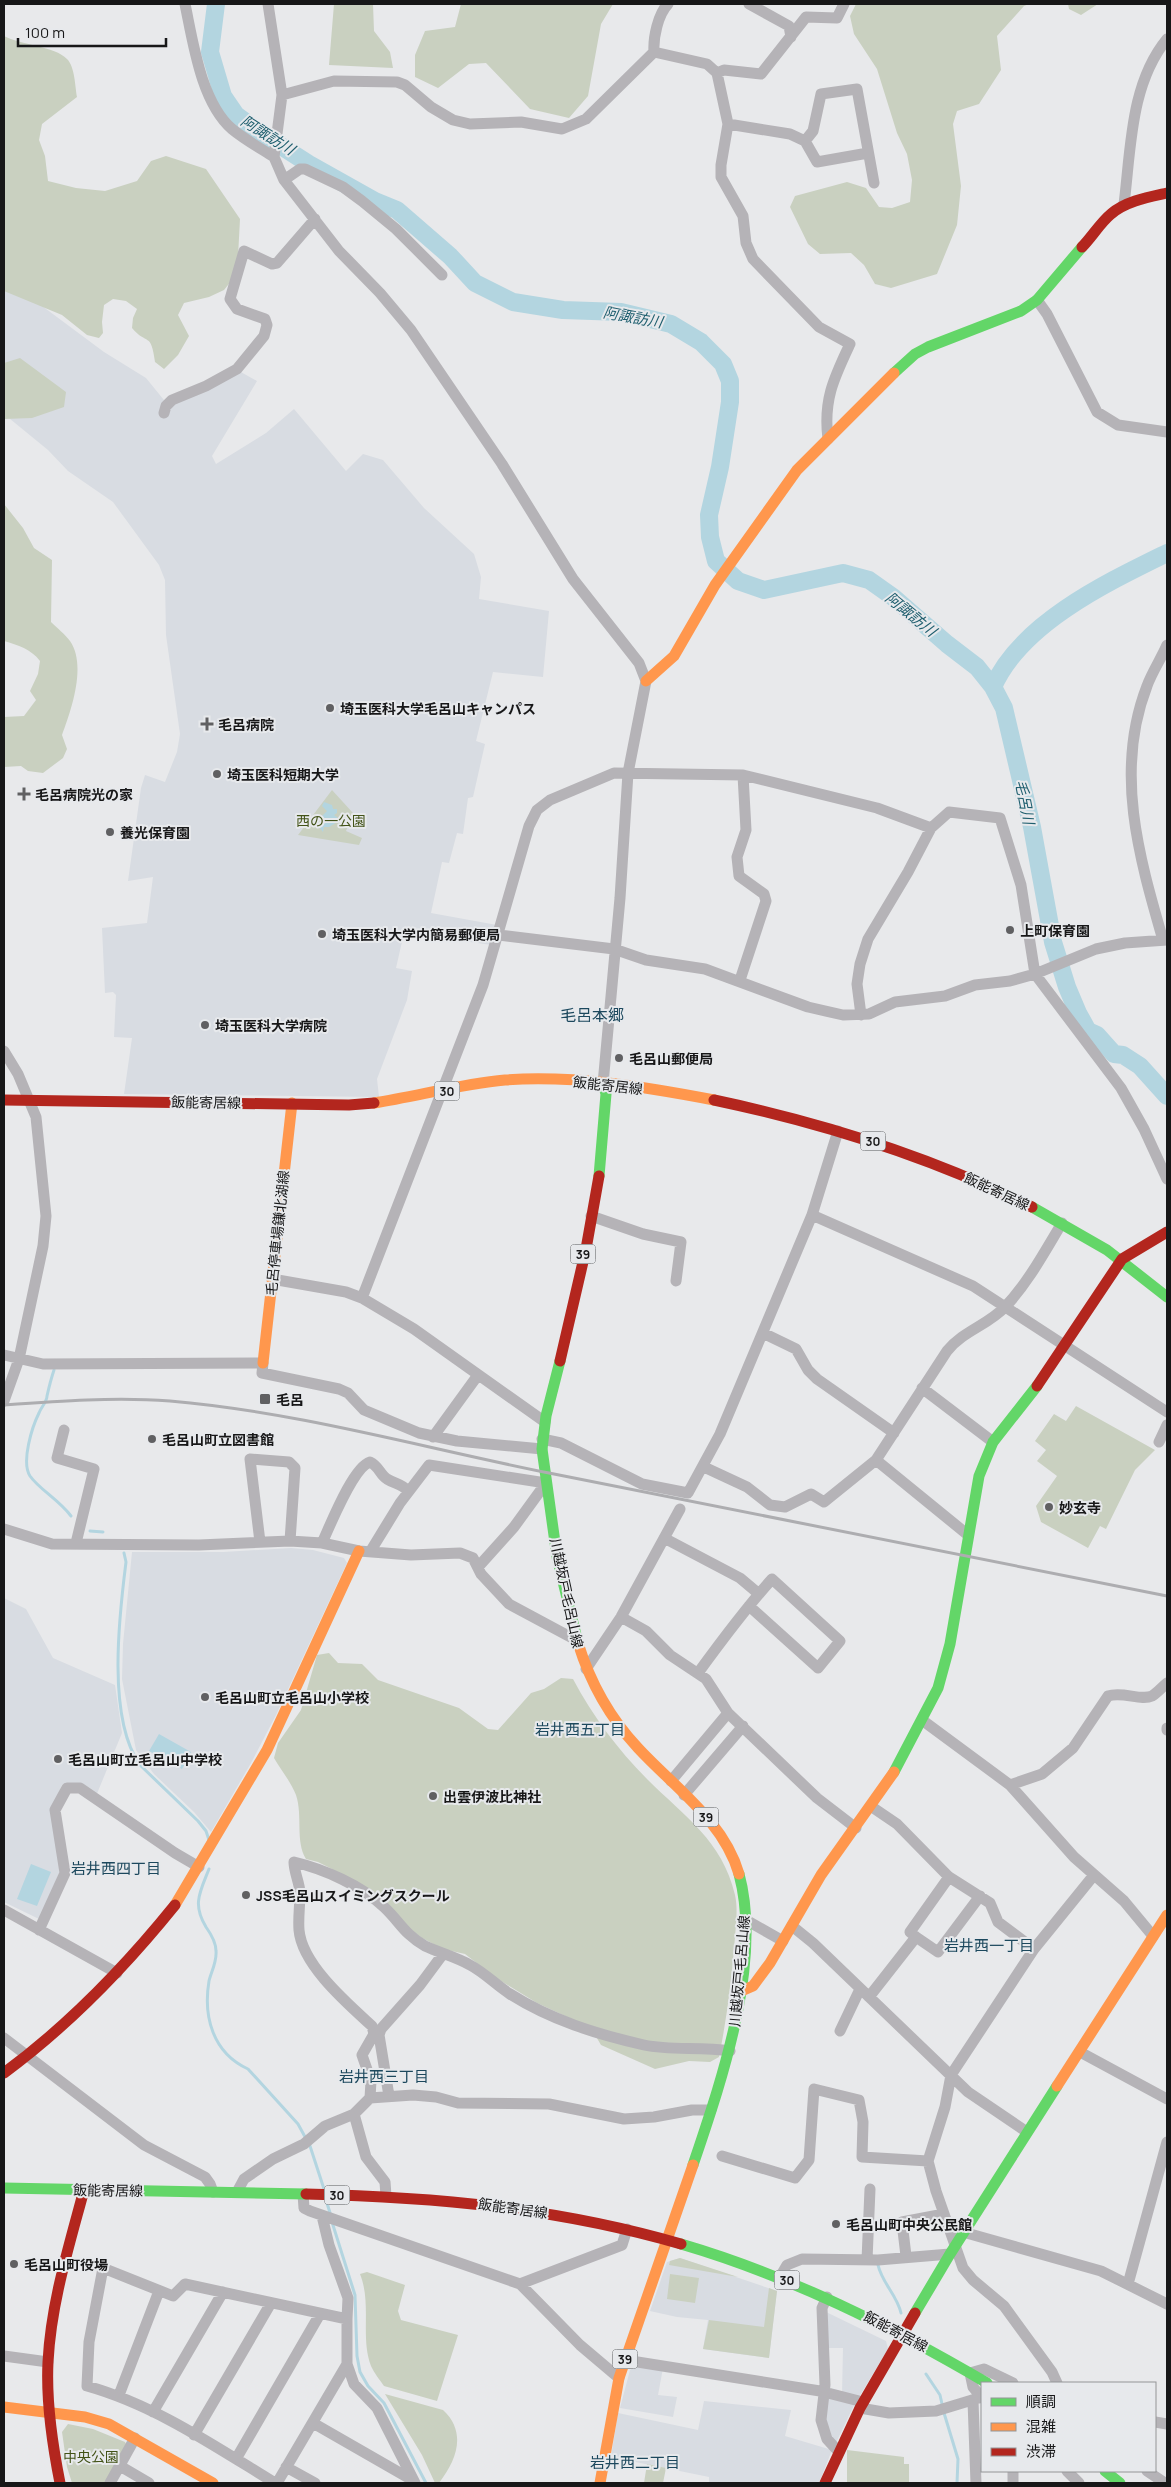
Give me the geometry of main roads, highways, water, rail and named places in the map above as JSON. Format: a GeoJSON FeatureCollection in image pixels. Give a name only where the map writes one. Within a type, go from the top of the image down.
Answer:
{"type":"FeatureCollection","features":[{"type":"Feature","properties":{"kind":"main road"},"geometry":{"type":"LineString","coordinates":[[646,681],[674,656],[684,642],[693,620],[717,582],[792,478],[883,382],[915,354],[1021,311],[1036,300],[1099,226],[1124,204],[1167,194]]}},
{"type":"Feature","properties":{"kind":"main road","name":"飯能寄居線"},"geometry":{"type":"LineString","coordinates":[[4,1100],[363,1104],[513,1080],[603,1084],[693,1096],[838,1131],[944,1166],[1062,1223],[1122,1259],[1167,1297]]}},
{"type":"Feature","properties":{"kind":"main road","name":"川越坂戸毛呂山線"},"geometry":{"type":"LineString","coordinates":[[600,2483],[606,2441],[619,2378],[730,2051],[737,2018],[746,1920],[744,1892],[737,1864],[718,1832],[684,1794],[628,1738],[606,1707],[586,1669],[567,1607],[546,1483],[542,1444],[544,1422],[567,1334],[601,1162],[606,1094],[603,1084]]}},
{"type":"Feature","properties":{"kind":"main road","name":"毛呂停車場鎌北湖線"},"geometry":{"type":"LineString","coordinates":[[263,1363],[292,1103]]}},
{"type":"Feature","properties":{"kind":"main road"},"geometry":{"type":"LineString","coordinates":[[739,1992],[753,1986],[783,1941],[821,1875],[872,1807],[922,1720],[938,1688],[946,1664],[979,1476],[993,1442],[1028,1400],[1122,1259],[1167,1232]]}},
{"type":"Feature","properties":{"kind":"main road"},"geometry":{"type":"LineString","coordinates":[[4,2073],[28,2056],[117,1973],[168,1916],[213,1844],[267,1750],[365,1551]]}},
{"type":"Feature","properties":{"kind":"main road"},"geometry":{"type":"LineString","coordinates":[[825,2483],[838,2451],[861,2405],[953,2249],[1167,1915]]}},
{"type":"Feature","properties":{"kind":"main road","name":"飯能寄居線"},"geometry":{"type":"LineString","coordinates":[[4,2188],[386,2196],[517,2207],[667,2239],[780,2277],[827,2297],[903,2334],[985,2382]]}},
{"type":"Feature","properties":{"kind":"main road"},"geometry":{"type":"LineString","coordinates":[[60,2483],[48,2413],[48,2362],[56,2303],[84,2190]]}},
{"type":"Feature","properties":{"kind":"main road"},"geometry":{"type":"LineString","coordinates":[[4,2406],[48,2413],[69,2414],[96,2420],[135,2438],[212,2483]]}},
{"type":"Feature","properties":{"kind":"main road"},"geometry":{"type":"LineString","coordinates":[[1106,2472],[1120,2483]]}},
{"type":"Feature","properties":{"kind":"water"},"geometry":{"type":"Polygon","coordinates":[[[324,802],[332,805],[333,809],[337,809],[337,813],[334,815],[338,818],[337,822],[329,827],[324,827],[323,832],[319,827],[321,818],[327,822],[329,820],[321,817],[327,811],[322,806],[324,802]]]}},
{"type":"Feature","properties":{"kind":"water"},"geometry":{"type":"Polygon","coordinates":[[[159,1734],[191,1752],[182,1769],[149,1751],[159,1734]]]}},
{"type":"Feature","properties":{"kind":"water"},"geometry":{"type":"Polygon","coordinates":[[[31,1864],[51,1872],[37,1906],[17,1899],[31,1864]]]}},
{"type":"Feature","properties":{"kind":"waterway","name":"阿諏訪川"},"geometry":{"type":"LineString","coordinates":[[216,4],[210,52],[223,96],[236,115],[259,132],[309,164],[375,201],[397,210],[450,256],[475,283],[513,302],[563,310],[621,312],[671,324],[701,342],[723,364],[730,381],[730,402],[720,467],[709,515],[710,537],[716,561],[738,581],[764,590],[843,573],[869,580],[893,597],[947,644],[977,667],[993,687],[1004,708],[1032,827],[1053,942],[1067,987],[1078,1013],[1088,1031],[1097,1035],[1114,1054],[1123,1055],[1140,1066],[1167,1096]]}},
{"type":"Feature","properties":{"kind":"waterway","name":"毛呂川"},"geometry":{"type":"LineString","coordinates":[[993,687],[1006,664],[1024,643],[1045,624],[1093,591],[1167,553]]}},
{"type":"Feature","properties":{"kind":"waterway"},"geometry":{"type":"LineString","coordinates":[[54,1370],[46,1400],[36,1419],[31,1435],[27,1462],[30,1476],[34,1481],[71,1516]]}},
{"type":"Feature","properties":{"kind":"waterway"},"geometry":{"type":"LineString","coordinates":[[90,1531],[103,1532]]}},
{"type":"Feature","properties":{"kind":"waterway"},"geometry":{"type":"LineString","coordinates":[[124,1553],[126,1562],[118,1667],[119,1695],[123,1722],[130,1745],[140,1765],[198,1821],[206,1831],[209,1840]]}},
{"type":"Feature","properties":{"kind":"waterway"},"geometry":{"type":"LineString","coordinates":[[209,1869],[200,1891],[198,1905],[202,1919],[216,1948],[216,1959],[209,1981],[208,1994],[209,2020],[213,2032],[226,2054],[248,2069],[298,2124],[310,2146],[324,2189]]}},
{"type":"Feature","properties":{"kind":"waterway"},"geometry":{"type":"LineString","coordinates":[[326,2200],[331,2216]]}},
{"type":"Feature","properties":{"kind":"waterway"},"geometry":{"type":"LineString","coordinates":[[332,2222],[355,2295],[357,2356],[360,2372],[368,2386],[384,2403],[426,2483]]}},
{"type":"Feature","properties":{"kind":"waterway"},"geometry":{"type":"LineString","coordinates":[[878,2265],[901,2313]]}},
{"type":"Feature","properties":{"kind":"waterway"},"geometry":{"type":"LineString","coordinates":[[926,2374],[940,2395],[942,2404]]}},
{"type":"Feature","properties":{"kind":"waterway"},"geometry":{"type":"LineString","coordinates":[[944,2413],[958,2459],[957,2483]]}},
{"type":"Feature","properties":{"kind":"railway"},"geometry":{"type":"LineString","coordinates":[[4,1405],[129,1399],[170,1401],[266,1413],[626,1489],[1167,1596]]}},
{"type":"Feature","properties":{"kind":"place","name":"埼玉医科大学毛呂山キャンパス"},"geometry":{"type":"Point","coordinates":[330,708]}},
{"type":"Feature","properties":{"kind":"place","name":"毛呂病院"},"geometry":{"type":"Point","coordinates":[207,724]}},
{"type":"Feature","properties":{"kind":"place","name":"埼玉医科短期大学"},"geometry":{"type":"Point","coordinates":[217,774]}},
{"type":"Feature","properties":{"kind":"place","name":"毛呂病院光の家"},"geometry":{"type":"Point","coordinates":[24,794]}},
{"type":"Feature","properties":{"kind":"place","name":"養光保育園"},"geometry":{"type":"Point","coordinates":[110,832]}},
{"type":"Feature","properties":{"kind":"place","name":"上町保育園"},"geometry":{"type":"Point","coordinates":[1010,930]}},
{"type":"Feature","properties":{"kind":"place","name":"埼玉医科大学内簡易郵便局"},"geometry":{"type":"Point","coordinates":[322,934]}},
{"type":"Feature","properties":{"kind":"place","name":"埼玉医科大学病院"},"geometry":{"type":"Point","coordinates":[205,1025]}},
{"type":"Feature","properties":{"kind":"place","name":"毛呂山郵便局"},"geometry":{"type":"Point","coordinates":[619,1058]}},
{"type":"Feature","properties":{"kind":"place","name":"毛呂"},"geometry":{"type":"Point","coordinates":[265,1399]}},
{"type":"Feature","properties":{"kind":"place","name":"毛呂山町立図書館"},"geometry":{"type":"Point","coordinates":[152,1439]}},
{"type":"Feature","properties":{"kind":"place","name":"妙玄寺"},"geometry":{"type":"Point","coordinates":[1049,1507]}},
{"type":"Feature","properties":{"kind":"place","name":"毛呂山町立毛呂山小学校"},"geometry":{"type":"Point","coordinates":[205,1697]}},
{"type":"Feature","properties":{"kind":"place","name":"毛呂山町立毛呂山中学校"},"geometry":{"type":"Point","coordinates":[58,1759]}},
{"type":"Feature","properties":{"kind":"place","name":"出雲伊波比神社"},"geometry":{"type":"Point","coordinates":[433,1796]}},
{"type":"Feature","properties":{"kind":"place","name":"JSS毛呂山スイミングスクール"},"geometry":{"type":"Point","coordinates":[246,1895]}},
{"type":"Feature","properties":{"kind":"place","name":"毛呂山町中央公民館"},"geometry":{"type":"Point","coordinates":[836,2224]}},
{"type":"Feature","properties":{"kind":"place","name":"毛呂山町役場"},"geometry":{"type":"Point","coordinates":[14,2264]}},
{"type":"Feature","properties":{"kind":"district","name":"毛呂本郷"},"geometry":{"type":"Point","coordinates":[592,1015]}},
{"type":"Feature","properties":{"kind":"district","name":"岩井西五丁目"},"geometry":{"type":"Point","coordinates":[580,1729]}},
{"type":"Feature","properties":{"kind":"district","name":"岩井西四丁目"},"geometry":{"type":"Point","coordinates":[116,1868]}},
{"type":"Feature","properties":{"kind":"district","name":"岩井西一丁目"},"geometry":{"type":"Point","coordinates":[989,1945]}},
{"type":"Feature","properties":{"kind":"district","name":"岩井西三丁目"},"geometry":{"type":"Point","coordinates":[384,2076]}},
{"type":"Feature","properties":{"kind":"district","name":"岩井西二丁目"},"geometry":{"type":"Point","coordinates":[635,2462]}},
{"type":"Feature","properties":{"kind":"park label","name":"西の一公園"},"geometry":{"type":"Point","coordinates":[331,820]}},
{"type":"Feature","properties":{"kind":"park label","name":"中央公園"},"geometry":{"type":"Point","coordinates":[91,2456]}}]}
